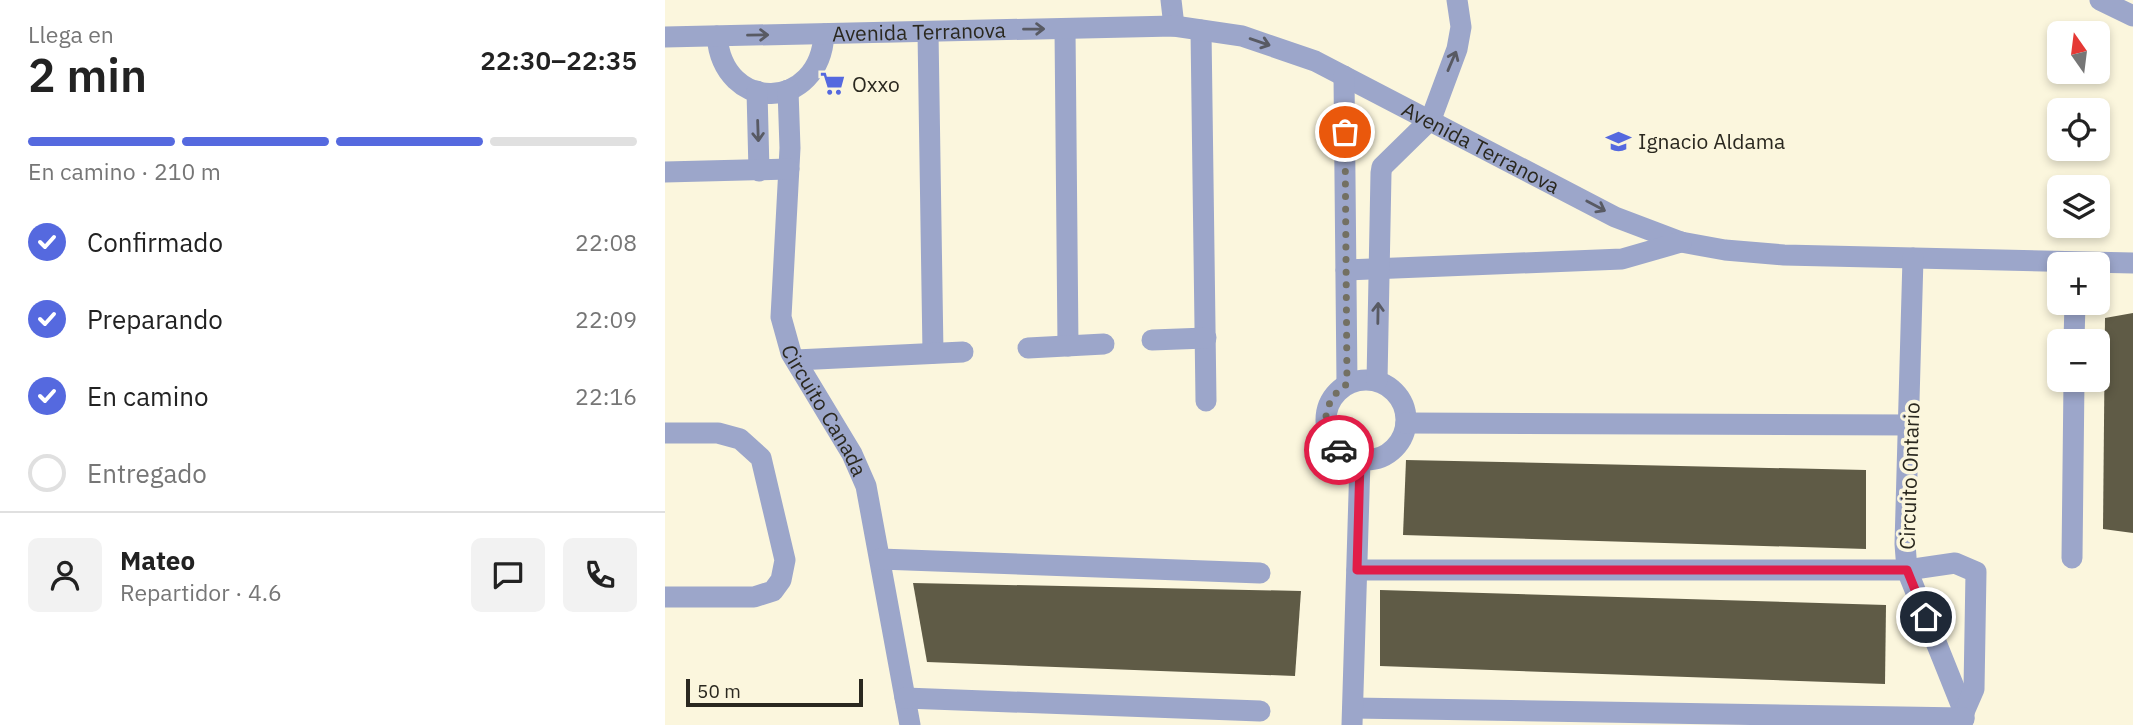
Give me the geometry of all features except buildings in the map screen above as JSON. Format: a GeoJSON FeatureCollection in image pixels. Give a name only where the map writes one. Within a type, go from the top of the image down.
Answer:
{"type":"FeatureCollection","features":[{"type":"Feature","properties":{"kind":"street"},"geometry":{"type":"LineString","coordinates":[[1171,0],[1174,26]]}},
{"type":"Feature","properties":{"kind":"street"},"geometry":{"type":"LineString","coordinates":[[1377,382],[1382,167],[1431,120],[1457,49],[1461,27],[1457,0]]}},
{"type":"Feature","properties":{"kind":"street"},"geometry":{"type":"LineString","coordinates":[[2100,0],[2133,16]]}},
{"type":"Feature","properties":{"kind":"street","name":"Avenida Terranova"},"geometry":{"type":"LineString","coordinates":[[665,37],[1174,26],[1242,36],[1315,61],[1615,217],[1681,242],[1725,250],[1784,255],[2047,262]]}},
{"type":"Feature","properties":{"kind":"street"},"geometry":{"type":"LineString","coordinates":[[1065,29],[1068,346]]}},
{"type":"Feature","properties":{"kind":"street"},"geometry":{"type":"LineString","coordinates":[[1202,30],[1206,401]]}},
{"type":"Feature","properties":{"kind":"street"},"geometry":{"type":"LineString","coordinates":[[929,32],[933,353]]}},
{"type":"Feature","properties":{"kind":"street"},"geometry":{"type":"LineString","coordinates":[[717,36],[723,64],[733,78],[757,92],[779,93],[809,78],[818,64],[824,34]]}},
{"type":"Feature","properties":{"kind":"street"},"geometry":{"type":"LineString","coordinates":[[1344,76],[1347,384]]}},
{"type":"Feature","properties":{"kind":"street","name":"Circuito Canada"},"geometry":{"type":"LineString","coordinates":[[788,90],[789,169],[781,317],[796,360],[840,432],[862,475],[911,725]]}},
{"type":"Feature","properties":{"kind":"street"},"geometry":{"type":"LineString","coordinates":[[757,92],[759,171]]}},
{"type":"Feature","properties":{"kind":"street"},"geometry":{"type":"LineString","coordinates":[[665,172],[789,169]]}},
{"type":"Feature","properties":{"kind":"street"},"geometry":{"type":"LineString","coordinates":[[1346,270],[1379,271],[1622,259],[1681,242]]}},
{"type":"Feature","properties":{"kind":"street","name":"Circuito Ontario"},"geometry":{"type":"LineString","coordinates":[[1913,258],[1905,544],[1907,570],[1964,719]]}},
{"type":"Feature","properties":{"kind":"street","name":"Avenida Terranova"},"geometry":{"type":"LineString","coordinates":[[2110,263],[2133,263]]}},
{"type":"Feature","properties":{"kind":"street"},"geometry":{"type":"LineString","coordinates":[[1152,340],[1206,338]]}},
{"type":"Feature","properties":{"kind":"street"},"geometry":{"type":"LineString","coordinates":[[1028,348],[1104,344]]}},
{"type":"Feature","properties":{"kind":"street"},"geometry":{"type":"LineString","coordinates":[[796,360],[964,352]]}},
{"type":"Feature","properties":{"kind":"street"},"geometry":{"type":"LineString","coordinates":[[1377,382],[1400,397],[1406,423],[1401,442],[1390,453],[1375,460],[1360,461],[1345,455],[1333,444],[1326,430],[1325,417],[1331,400],[1347,384],[1377,382]]}},
{"type":"Feature","properties":{"kind":"street"},"geometry":{"type":"LineString","coordinates":[[2072,558],[2074,392]]}},
{"type":"Feature","properties":{"kind":"street"},"geometry":{"type":"LineString","coordinates":[[1406,423],[1910,425]]}},
{"type":"Feature","properties":{"kind":"street"},"geometry":{"type":"LineString","coordinates":[[665,433],[718,433],[740,439],[761,458],[785,560],[781,580],[773,591],[754,597],[665,597]]}},
{"type":"Feature","properties":{"kind":"street"},"geometry":{"type":"LineString","coordinates":[[1357,570],[1907,570],[1955,563],[1976,572],[1974,689],[1964,719],[1352,716],[1360,461]]}},
{"type":"Feature","properties":{"kind":"street"},"geometry":{"type":"LineString","coordinates":[[880,559],[1260,573]]}},
{"type":"Feature","properties":{"kind":"street"},"geometry":{"type":"LineString","coordinates":[[905,698],[1260,711]]}},
{"type":"Feature","properties":{"kind":"way so far"},"geometry":{"type":"LineString","coordinates":[[1339,450],[1326,430],[1325,417],[1331,400],[1347,384],[1345,132]]}},
{"type":"Feature","properties":{"kind":"place","name":"Oxxo"},"geometry":{"type":"Point","coordinates":[832,84]}},
{"type":"Feature","properties":{"kind":"place","name":"Ignacio Aldama"},"geometry":{"type":"Point","coordinates":[1618,141]}},
{"type":"Feature","properties":{"kind":"route"},"geometry":{"type":"LineString","coordinates":[[1339,450],[1360,461],[1357,570],[1907,570],[1926,617]]}}]}
